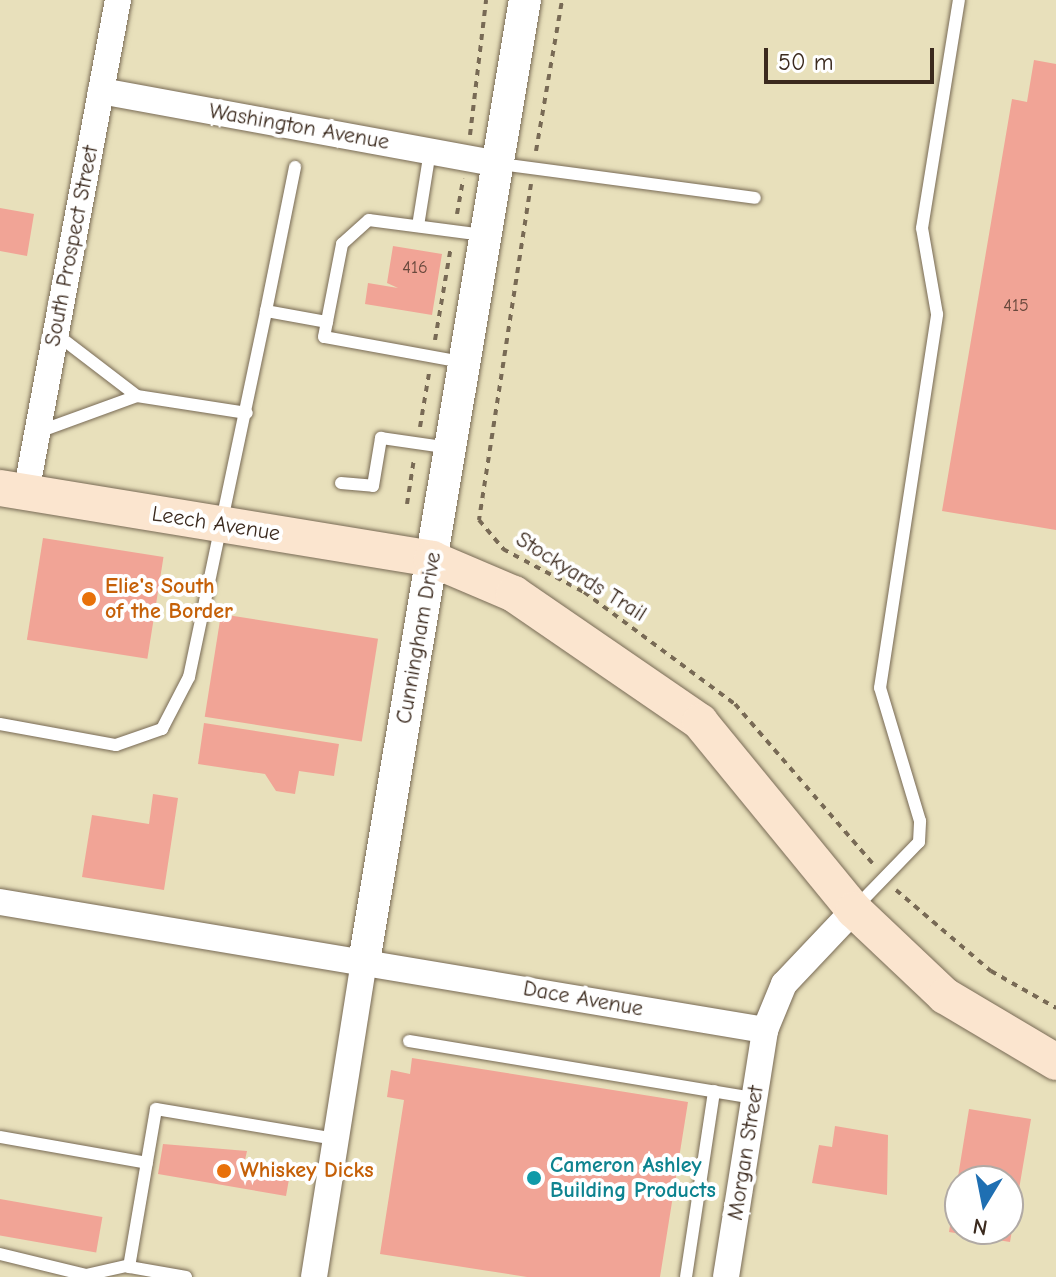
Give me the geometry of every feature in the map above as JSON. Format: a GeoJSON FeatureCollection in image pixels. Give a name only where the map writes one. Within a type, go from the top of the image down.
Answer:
{"type":"FeatureCollection","features":[{"type":"Feature","properties":{"kind":"main road","name":"Leech Avenue"},"geometry":{"type":"LineString","coordinates":[[13,490],[432,559],[538,609],[700,722],[854,910]]}},
{"type":"Feature","properties":{"kind":"main road"},"geometry":{"type":"LineString","coordinates":[[854,910],[945,996],[1056,1062]]}},
{"type":"Feature","properties":{"kind":"street","name":"South Prospect Street"},"geometry":{"type":"LineString","coordinates":[[13,490],[38,432],[118,0]]}},
{"type":"Feature","properties":{"kind":"street","name":"Cunningham Drive"},"geometry":{"type":"LineString","coordinates":[[314,1277],[525,0]]}},
{"type":"Feature","properties":{"kind":"street","name":"Washington Avenue"},"geometry":{"type":"LineString","coordinates":[[101,91],[498,164]]}},
{"type":"Feature","properties":{"kind":"street","name":"Dace Avenue"},"geometry":{"type":"LineString","coordinates":[[0,902],[765,1030]]}},
{"type":"Feature","properties":{"kind":"street"},"geometry":{"type":"LineString","coordinates":[[765,1030],[784,984],[854,910]]}},
{"type":"Feature","properties":{"kind":"street","name":"Morgan Street"},"geometry":{"type":"LineString","coordinates":[[726,1277],[765,1030]]}},
{"type":"Feature","properties":{"kind":"lane"},"geometry":{"type":"LineString","coordinates":[[854,910],[919,842],[920,821],[880,688],[937,314],[922,228],[959,0]]}},
{"type":"Feature","properties":{"kind":"lane"},"geometry":{"type":"LineString","coordinates":[[418,226],[430,151]]}},
{"type":"Feature","properties":{"kind":"lane"},"geometry":{"type":"LineString","coordinates":[[498,164],[755,198]]}},
{"type":"Feature","properties":{"kind":"lane"},"geometry":{"type":"LineString","coordinates":[[0,724],[116,745],[162,729],[189,677],[224,526],[295,167]]}},
{"type":"Feature","properties":{"kind":"lane"},"geometry":{"type":"LineString","coordinates":[[465,362],[324,337],[342,244],[369,220],[486,236]]}},
{"type":"Feature","properties":{"kind":"lane"},"geometry":{"type":"LineString","coordinates":[[266,311],[327,322]]}},
{"type":"Feature","properties":{"kind":"lane"},"geometry":{"type":"LineString","coordinates":[[56,334],[137,396],[247,413]]}},
{"type":"Feature","properties":{"kind":"lane"},"geometry":{"type":"LineString","coordinates":[[38,432],[137,396]]}},
{"type":"Feature","properties":{"kind":"lane"},"geometry":{"type":"LineString","coordinates":[[341,483],[373,486],[381,438],[450,448]]}},
{"type":"Feature","properties":{"kind":"lane"},"geometry":{"type":"LineString","coordinates":[[409,1041],[754,1098]]}},
{"type":"Feature","properties":{"kind":"lane"},"geometry":{"type":"LineString","coordinates":[[686,1277],[714,1091]]}},
{"type":"Feature","properties":{"kind":"lane"},"geometry":{"type":"LineString","coordinates":[[130,1265],[156,1109],[336,1139]]}},
{"type":"Feature","properties":{"kind":"lane"},"geometry":{"type":"LineString","coordinates":[[0,1137],[147,1163]]}},
{"type":"Feature","properties":{"kind":"lane"},"geometry":{"type":"LineString","coordinates":[[0,1254],[86,1275],[130,1265],[186,1277]]}},
{"type":"Feature","properties":{"kind":"path"},"geometry":{"type":"LineString","coordinates":[[407,504],[466,158],[486,0]]}},
{"type":"Feature","properties":{"kind":"path","name":"Stockyards Trail"},"geometry":{"type":"LineString","coordinates":[[562,0],[479,520],[503,549],[584,592],[735,704],[886,879],[991,971],[1056,1008]]}},
{"type":"Feature","properties":{"kind":"building"},"geometry":{"type":"Polygon","coordinates":[[[1034,60],[1056,64],[1056,530],[942,511],[1012,99],[1027,102],[1034,60]]]}},
{"type":"Feature","properties":{"kind":"building"},"geometry":{"type":"Polygon","coordinates":[[[0,208],[34,214],[27,256],[0,251],[0,208]]]}},
{"type":"Feature","properties":{"kind":"building"},"geometry":{"type":"Polygon","coordinates":[[[393,246],[442,254],[432,315],[365,304],[368,283],[398,288],[387,283],[393,246]]]}},
{"type":"Feature","properties":{"kind":"building"},"geometry":{"type":"Polygon","coordinates":[[[43,538],[163,557],[147,659],[27,640],[43,538]]]}},
{"type":"Feature","properties":{"kind":"building"},"geometry":{"type":"Polygon","coordinates":[[[221,614],[378,639],[362,742],[205,717],[221,614]]]}},
{"type":"Feature","properties":{"kind":"building"},"geometry":{"type":"Polygon","coordinates":[[[204,723],[339,744],[334,776],[299,771],[295,794],[276,791],[265,774],[198,764],[204,723]]]}},
{"type":"Feature","properties":{"kind":"building"},"geometry":{"type":"Polygon","coordinates":[[[153,794],[178,798],[164,890],[82,877],[92,815],[149,824],[153,794]]]}},
{"type":"Feature","properties":{"kind":"building","name":"Cameron Ashley Building Products"},"geometry":{"type":"Polygon","coordinates":[[[412,1058],[688,1102],[660,1277],[527,1277],[380,1254],[404,1100],[387,1097],[391,1070],[410,1074],[412,1058]]]}},
{"type":"Feature","properties":{"kind":"building"},"geometry":{"type":"Polygon","coordinates":[[[969,1109],[1031,1119],[1023,1165],[960,1165],[969,1109]]]}},
{"type":"Feature","properties":{"kind":"building"},"geometry":{"type":"Polygon","coordinates":[[[835,1126],[888,1135],[887,1195],[812,1183],[819,1145],[832,1147],[835,1126]]]}},
{"type":"Feature","properties":{"kind":"building","name":"Whiskey Dicks"},"geometry":{"type":"Polygon","coordinates":[[[163,1144],[247,1151],[245,1160],[291,1168],[286,1196],[158,1174],[163,1144]]]}},
{"type":"Feature","properties":{"kind":"building"},"geometry":{"type":"Polygon","coordinates":[[[0,1199],[102,1217],[96,1253],[0,1236],[0,1199]]]}},
{"type":"Feature","properties":{"kind":"place","name":"Elie's South of the Border"},"geometry":{"type":"Point","coordinates":[89,599]}},
{"type":"Feature","properties":{"kind":"place","name":"Whiskey Dicks"},"geometry":{"type":"Point","coordinates":[224,1171]}},
{"type":"Feature","properties":{"kind":"place","name":"Cameron Ashley Building Products"},"geometry":{"type":"Point","coordinates":[534,1178]}}]}
